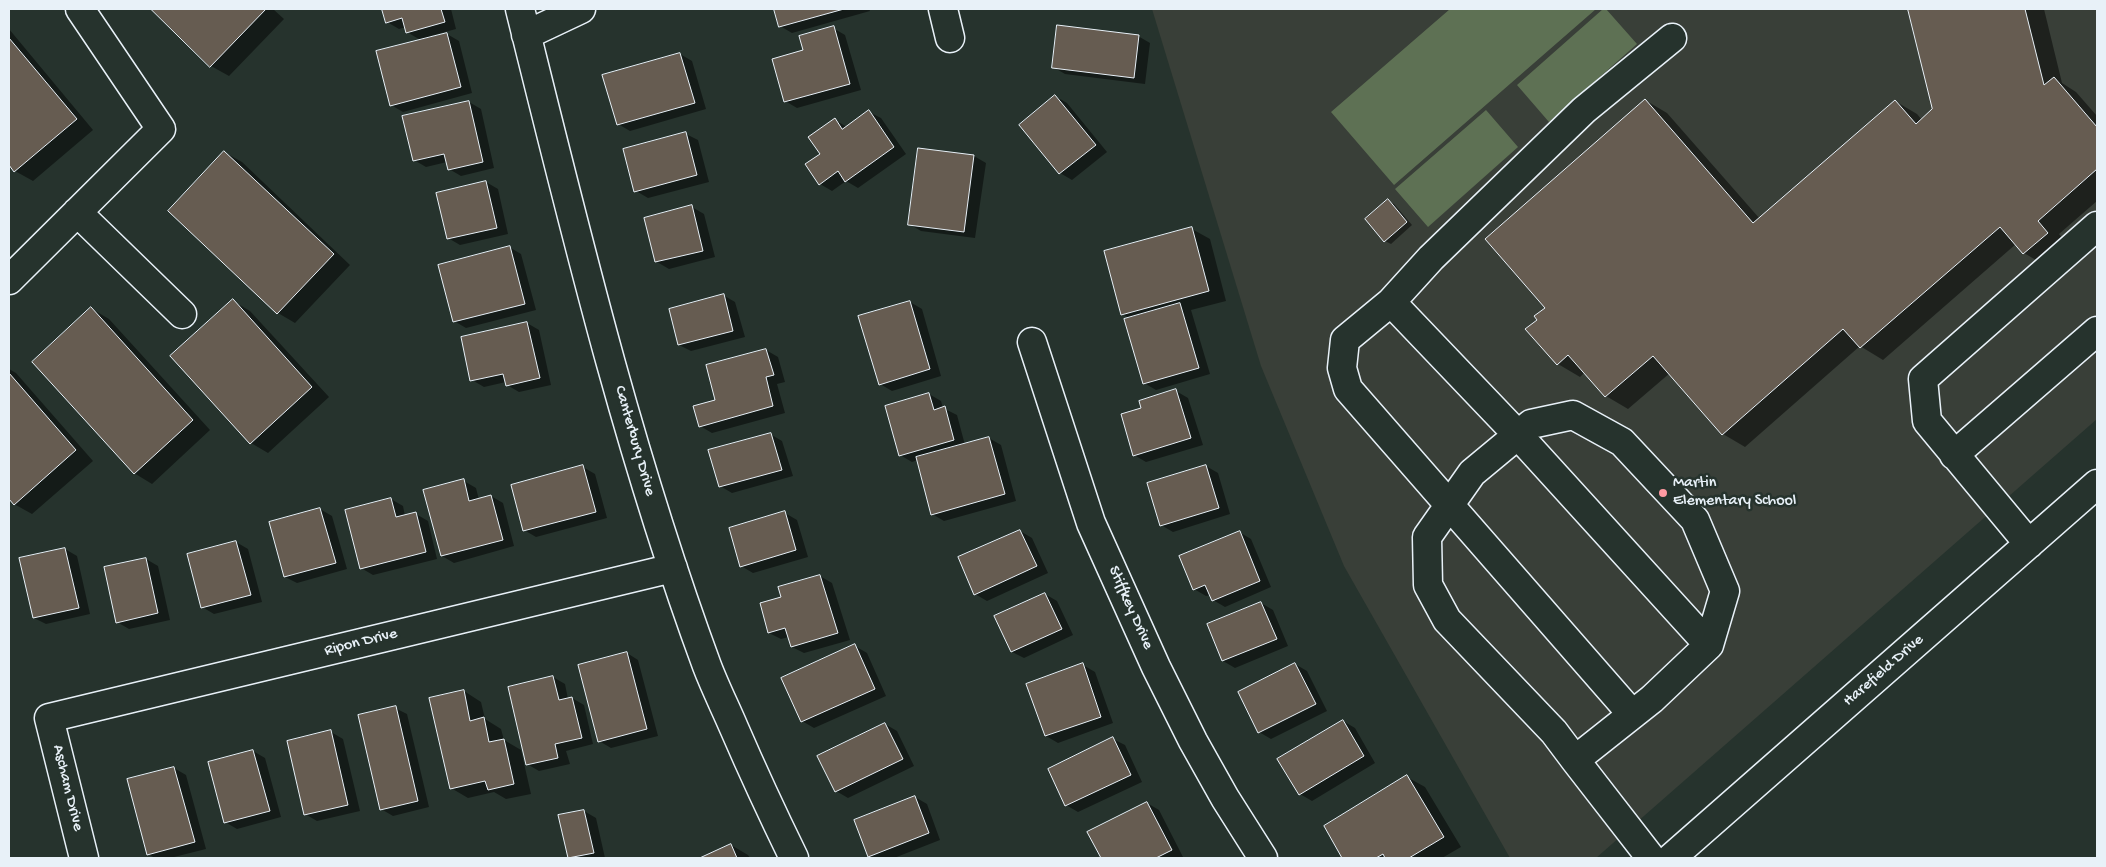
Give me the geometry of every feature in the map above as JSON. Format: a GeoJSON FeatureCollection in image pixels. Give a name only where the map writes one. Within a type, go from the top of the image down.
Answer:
{"type":"FeatureCollection","features":[{"type":"Feature","properties":{"kind":"street"},"geometry":{"type":"LineString","coordinates":[[9,280],[161,130],[80,9]]}},
{"type":"Feature","properties":{"kind":"street","name":"Canterbury Drive"},"geometry":{"type":"LineString","coordinates":[[520,9],[589,283],[633,442],[673,568],[708,668],[767,803],[794,858]]}},
{"type":"Feature","properties":{"kind":"street"},"geometry":{"type":"LineString","coordinates":[[526,35],[581,9]]}},
{"type":"Feature","properties":{"kind":"street"},"geometry":{"type":"LineString","coordinates":[[943,9],[950,38]]}},
{"type":"Feature","properties":{"kind":"street"},"geometry":{"type":"LineString","coordinates":[[1632,714],[1348,389],[1342,368],[1345,340],[1391,302],[1431,258],[1584,110],[1672,38]]}},
{"type":"Feature","properties":{"kind":"street"},"geometry":{"type":"LineString","coordinates":[[77,212],[182,314]]}},
{"type":"Feature","properties":{"kind":"street"},"geometry":{"type":"LineString","coordinates":[[2029,544],[1927,421],[1923,379],[2097,226]]}},
{"type":"Feature","properties":{"kind":"street"},"geometry":{"type":"LineString","coordinates":[[1391,302],[1518,434],[1709,646]]}},
{"type":"Feature","properties":{"kind":"street"},"geometry":{"type":"LineString","coordinates":[[1954,455],[2097,331]]}},
{"type":"Feature","properties":{"kind":"street","name":"Stiffkey Drive"},"geometry":{"type":"LineString","coordinates":[[1032,342],[1091,523],[1156,667],[1193,741],[1225,798],[1263,858]]}},
{"type":"Feature","properties":{"kind":"street"},"geometry":{"type":"LineString","coordinates":[[1575,760],[1632,714],[1709,646],[1725,591],[1695,520],[1622,442],[1573,416],[1531,424],[1472,473],[1427,537],[1428,585],[1447,620],[1554,732],[1575,760],[1652,858]]}},
{"type":"Feature","properties":{"kind":"street","name":"Harefield Drive"},"geometry":{"type":"LineString","coordinates":[[1671,858],[2097,484]]}},
{"type":"Feature","properties":{"kind":"street","name":"Ripon Drive"},"geometry":{"type":"LineString","coordinates":[[49,718],[673,568]]}},
{"type":"Feature","properties":{"kind":"street","name":"Ascham Drive"},"geometry":{"type":"LineString","coordinates":[[49,718],[84,858]]}},
{"type":"Feature","properties":{"kind":"shaded area","name":"Martin Elementary School"},"geometry":{"type":"Polygon","coordinates":[[[1152,9],[2097,9],[2097,419],[1596,858],[1510,858],[1344,566],[1261,366],[1152,9]]]}},
{"type":"Feature","properties":{"kind":"green space"},"geometry":{"type":"Polygon","coordinates":[[[1450,9],[1596,9],[1394,185],[1331,112],[1450,9]]]}},
{"type":"Feature","properties":{"kind":"green space"},"geometry":{"type":"Polygon","coordinates":[[[1603,9],[1606,9],[1637,44],[1549,122],[1517,85],[1603,9]]]}},
{"type":"Feature","properties":{"kind":"green space"},"geometry":{"type":"Polygon","coordinates":[[[1486,110],[1518,147],[1428,227],[1395,189],[1486,110]]]}},
{"type":"Feature","properties":{"kind":"building"},"geometry":{"type":"Polygon","coordinates":[[[151,9],[266,9],[210,67],[151,9]]]}},
{"type":"Feature","properties":{"kind":"building"},"geometry":{"type":"Polygon","coordinates":[[[382,9],[441,9],[445,22],[406,33],[402,18],[386,23],[382,9]]]}},
{"type":"Feature","properties":{"kind":"building"},"geometry":{"type":"Polygon","coordinates":[[[774,9],[844,9],[779,27],[774,9]]]}},
{"type":"Feature","properties":{"kind":"building"},"geometry":{"type":"Polygon","coordinates":[[[1908,9],[2025,9],[2044,85],[2054,77],[2097,127],[2097,169],[2038,221],[2048,233],[2023,254],[2000,227],[1860,348],[1843,329],[1722,435],[1653,356],[1605,397],[1568,355],[1557,365],[1525,329],[1537,320],[1534,316],[1545,308],[1485,239],[1645,99],[1753,223],[1895,100],[1916,124],[1932,109],[1908,9]]]}},
{"type":"Feature","properties":{"kind":"building"},"geometry":{"type":"Polygon","coordinates":[[[1057,25],[1139,35],[1134,78],[1052,68],[1057,25]]]}},
{"type":"Feature","properties":{"kind":"building"},"geometry":{"type":"Polygon","coordinates":[[[834,26],[850,84],[784,102],[772,59],[803,50],[799,36],[834,26]]]}},
{"type":"Feature","properties":{"kind":"building"},"geometry":{"type":"Polygon","coordinates":[[[447,33],[461,87],[390,106],[376,51],[447,33]]]}},
{"type":"Feature","properties":{"kind":"building"},"geometry":{"type":"Polygon","coordinates":[[[9,38],[77,119],[14,172],[9,165],[9,38]]]}},
{"type":"Feature","properties":{"kind":"building"},"geometry":{"type":"Polygon","coordinates":[[[680,53],[695,103],[617,125],[602,75],[680,53]]]}},
{"type":"Feature","properties":{"kind":"building"},"geometry":{"type":"Polygon","coordinates":[[[1055,95],[1096,145],[1059,174],[1019,125],[1055,95]]]}},
{"type":"Feature","properties":{"kind":"building"},"geometry":{"type":"Polygon","coordinates":[[[469,101],[483,162],[448,170],[444,154],[413,161],[402,116],[469,101]]]}},
{"type":"Feature","properties":{"kind":"building"},"geometry":{"type":"Polygon","coordinates":[[[869,110],[894,147],[845,182],[838,171],[819,185],[805,164],[820,154],[808,137],[835,118],[842,129],[869,110]]]}},
{"type":"Feature","properties":{"kind":"building"},"geometry":{"type":"Polygon","coordinates":[[[686,132],[697,175],[634,192],[623,149],[686,132]]]}},
{"type":"Feature","properties":{"kind":"building"},"geometry":{"type":"Polygon","coordinates":[[[918,148],[974,155],[964,232],[908,225],[918,148]]]}},
{"type":"Feature","properties":{"kind":"building"},"geometry":{"type":"Polygon","coordinates":[[[224,151],[334,254],[277,314],[168,211],[224,151]]]}},
{"type":"Feature","properties":{"kind":"building"},"geometry":{"type":"Polygon","coordinates":[[[486,181],[497,228],[447,239],[436,193],[486,181]]]}},
{"type":"Feature","properties":{"kind":"building"},"geometry":{"type":"Polygon","coordinates":[[[1388,199],[1407,222],[1384,242],[1365,219],[1388,199]]]}},
{"type":"Feature","properties":{"kind":"building"},"geometry":{"type":"Polygon","coordinates":[[[692,205],[703,251],[655,262],[644,218],[692,205]]]}},
{"type":"Feature","properties":{"kind":"building"},"geometry":{"type":"Polygon","coordinates":[[[1192,227],[1209,291],[1121,315],[1104,251],[1192,227]]]}},
{"type":"Feature","properties":{"kind":"building"},"geometry":{"type":"Polygon","coordinates":[[[510,246],[525,304],[453,322],[438,265],[510,246]]]}},
{"type":"Feature","properties":{"kind":"building"},"geometry":{"type":"Polygon","coordinates":[[[724,294],[733,331],[678,345],[669,309],[724,294]]]}},
{"type":"Feature","properties":{"kind":"building"},"geometry":{"type":"Polygon","coordinates":[[[233,299],[312,387],[250,444],[170,356],[233,299]]]}},
{"type":"Feature","properties":{"kind":"building"},"geometry":{"type":"Polygon","coordinates":[[[910,301],[930,369],[879,385],[858,316],[910,301]]]}},
{"type":"Feature","properties":{"kind":"building"},"geometry":{"type":"Polygon","coordinates":[[[1180,303],[1199,368],[1143,384],[1124,319],[1180,303]]]}},
{"type":"Feature","properties":{"kind":"building"},"geometry":{"type":"Polygon","coordinates":[[[91,307],[193,420],[134,474],[32,362],[91,307]]]}},
{"type":"Feature","properties":{"kind":"building"},"geometry":{"type":"Polygon","coordinates":[[[527,322],[540,378],[506,386],[503,374],[470,381],[461,337],[527,322]]]}},
{"type":"Feature","properties":{"kind":"building"},"geometry":{"type":"Polygon","coordinates":[[[766,349],[774,375],[766,377],[773,406],[699,427],[693,406],[715,400],[706,365],[766,349]]]}},
{"type":"Feature","properties":{"kind":"building"},"geometry":{"type":"Polygon","coordinates":[[[9,373],[76,450],[14,505],[9,499],[9,373]]]}},
{"type":"Feature","properties":{"kind":"building"},"geometry":{"type":"Polygon","coordinates":[[[1176,389],[1191,438],[1133,456],[1121,414],[1141,408],[1139,401],[1176,389]]]}},
{"type":"Feature","properties":{"kind":"building"},"geometry":{"type":"Polygon","coordinates":[[[929,393],[934,410],[945,406],[954,440],[899,456],[885,406],[929,393]]]}},
{"type":"Feature","properties":{"kind":"building"},"geometry":{"type":"Polygon","coordinates":[[[771,433],[782,470],[719,487],[708,450],[771,433]]]}},
{"type":"Feature","properties":{"kind":"building"},"geometry":{"type":"Polygon","coordinates":[[[989,437],[1005,494],[931,515],[916,457],[989,437]]]}},
{"type":"Feature","properties":{"kind":"building"},"geometry":{"type":"Polygon","coordinates":[[[583,465],[596,512],[523,531],[511,485],[583,465]]]}},
{"type":"Feature","properties":{"kind":"building"},"geometry":{"type":"Polygon","coordinates":[[[1206,465],[1219,508],[1160,526],[1147,483],[1206,465]]]}},
{"type":"Feature","properties":{"kind":"building"},"geometry":{"type":"Polygon","coordinates":[[[464,479],[469,501],[491,495],[503,540],[441,556],[423,490],[464,479]]]}},
{"type":"Feature","properties":{"kind":"building"},"geometry":{"type":"Polygon","coordinates":[[[391,498],[396,517],[416,512],[426,552],[360,569],[345,510],[391,498]]]}},
{"type":"Feature","properties":{"kind":"building"},"geometry":{"type":"Polygon","coordinates":[[[320,508],[336,563],[284,577],[269,522],[320,508]]]}},
{"type":"Feature","properties":{"kind":"building"},"geometry":{"type":"Polygon","coordinates":[[[785,511],[796,550],[740,567],[729,528],[785,511]]]}},
{"type":"Feature","properties":{"kind":"building"},"geometry":{"type":"Polygon","coordinates":[[[1020,530],[1037,566],[974,595],[958,557],[1020,530]]]}},
{"type":"Feature","properties":{"kind":"building"},"geometry":{"type":"Polygon","coordinates":[[[1240,531],[1260,581],[1212,601],[1205,585],[1193,590],[1179,556],[1240,531]]]}},
{"type":"Feature","properties":{"kind":"building"},"geometry":{"type":"Polygon","coordinates":[[[236,541],[251,595],[201,608],[187,554],[236,541]]]}},
{"type":"Feature","properties":{"kind":"building"},"geometry":{"type":"Polygon","coordinates":[[[65,548],[79,608],[33,618],[19,558],[65,548]]]}},
{"type":"Feature","properties":{"kind":"building"},"geometry":{"type":"Polygon","coordinates":[[[146,558],[158,613],[116,623],[104,567],[146,558]]]}},
{"type":"Feature","properties":{"kind":"building"},"geometry":{"type":"Polygon","coordinates":[[[820,575],[838,633],[791,647],[785,628],[768,633],[760,603],[781,597],[778,587],[820,575]]]}},
{"type":"Feature","properties":{"kind":"building"},"geometry":{"type":"Polygon","coordinates":[[[1045,593],[1062,629],[1011,652],[994,616],[1045,593]]]}},
{"type":"Feature","properties":{"kind":"building"},"geometry":{"type":"Polygon","coordinates":[[[1261,602],[1277,639],[1222,661],[1207,624],[1261,602]]]}},
{"type":"Feature","properties":{"kind":"building"},"geometry":{"type":"Polygon","coordinates":[[[855,644],[875,689],[801,722],[781,678],[855,644]]]}},
{"type":"Feature","properties":{"kind":"building"},"geometry":{"type":"Polygon","coordinates":[[[627,652],[647,729],[598,742],[578,665],[627,652]]]}},
{"type":"Feature","properties":{"kind":"building"},"geometry":{"type":"Polygon","coordinates":[[[1083,663],[1101,717],[1045,736],[1026,684],[1083,663]]]}},
{"type":"Feature","properties":{"kind":"building"},"geometry":{"type":"Polygon","coordinates":[[[1295,663],[1316,704],[1258,733],[1238,692],[1295,663]]]}},
{"type":"Feature","properties":{"kind":"building"},"geometry":{"type":"Polygon","coordinates":[[[553,676],[559,700],[572,697],[582,738],[555,744],[558,758],[526,765],[508,687],[553,676]]]}},
{"type":"Feature","properties":{"kind":"building"},"geometry":{"type":"Polygon","coordinates":[[[464,690],[470,721],[484,717],[489,742],[504,739],[514,784],[488,790],[485,781],[450,789],[429,698],[464,690]]]}},
{"type":"Feature","properties":{"kind":"building"},"geometry":{"type":"Polygon","coordinates":[[[396,706],[418,801],[380,810],[358,715],[396,706]]]}},
{"type":"Feature","properties":{"kind":"building"},"geometry":{"type":"Polygon","coordinates":[[[1343,720],[1364,756],[1299,795],[1277,759],[1343,720]]]}},
{"type":"Feature","properties":{"kind":"building"},"geometry":{"type":"Polygon","coordinates":[[[885,723],[903,759],[835,792],[817,756],[885,723]]]}},
{"type":"Feature","properties":{"kind":"building"},"geometry":{"type":"Polygon","coordinates":[[[331,730],[348,805],[304,815],[287,741],[331,730]]]}},
{"type":"Feature","properties":{"kind":"building"},"geometry":{"type":"Polygon","coordinates":[[[1113,737],[1131,775],[1065,806],[1048,769],[1113,737]]]}},
{"type":"Feature","properties":{"kind":"building"},"geometry":{"type":"Polygon","coordinates":[[[253,750],[270,811],[224,823],[208,762],[253,750]]]}},
{"type":"Feature","properties":{"kind":"building"},"geometry":{"type":"Polygon","coordinates":[[[174,767],[195,842],[147,855],[127,779],[174,767]]]}},
{"type":"Feature","properties":{"kind":"building"},"geometry":{"type":"Polygon","coordinates":[[[1407,775],[1444,837],[1409,858],[1385,858],[1383,854],[1376,858],[1342,858],[1324,826],[1407,775]]]}},
{"type":"Feature","properties":{"kind":"building"},"geometry":{"type":"Polygon","coordinates":[[[915,796],[929,833],[868,857],[854,820],[915,796]]]}},
{"type":"Feature","properties":{"kind":"building"},"geometry":{"type":"Polygon","coordinates":[[[1147,802],[1172,850],[1156,858],[1101,858],[1087,832],[1147,802]]]}},
{"type":"Feature","properties":{"kind":"building"},"geometry":{"type":"Polygon","coordinates":[[[584,810],[594,853],[568,858],[558,815],[584,810]]]}},
{"type":"Feature","properties":{"kind":"building"},"geometry":{"type":"Polygon","coordinates":[[[731,844],[737,858],[700,858],[731,844]]]}},
{"type":"Feature","properties":{"kind":"place","name":"Martin Elementary School"},"geometry":{"type":"Point","coordinates":[1663,493]}}]}
